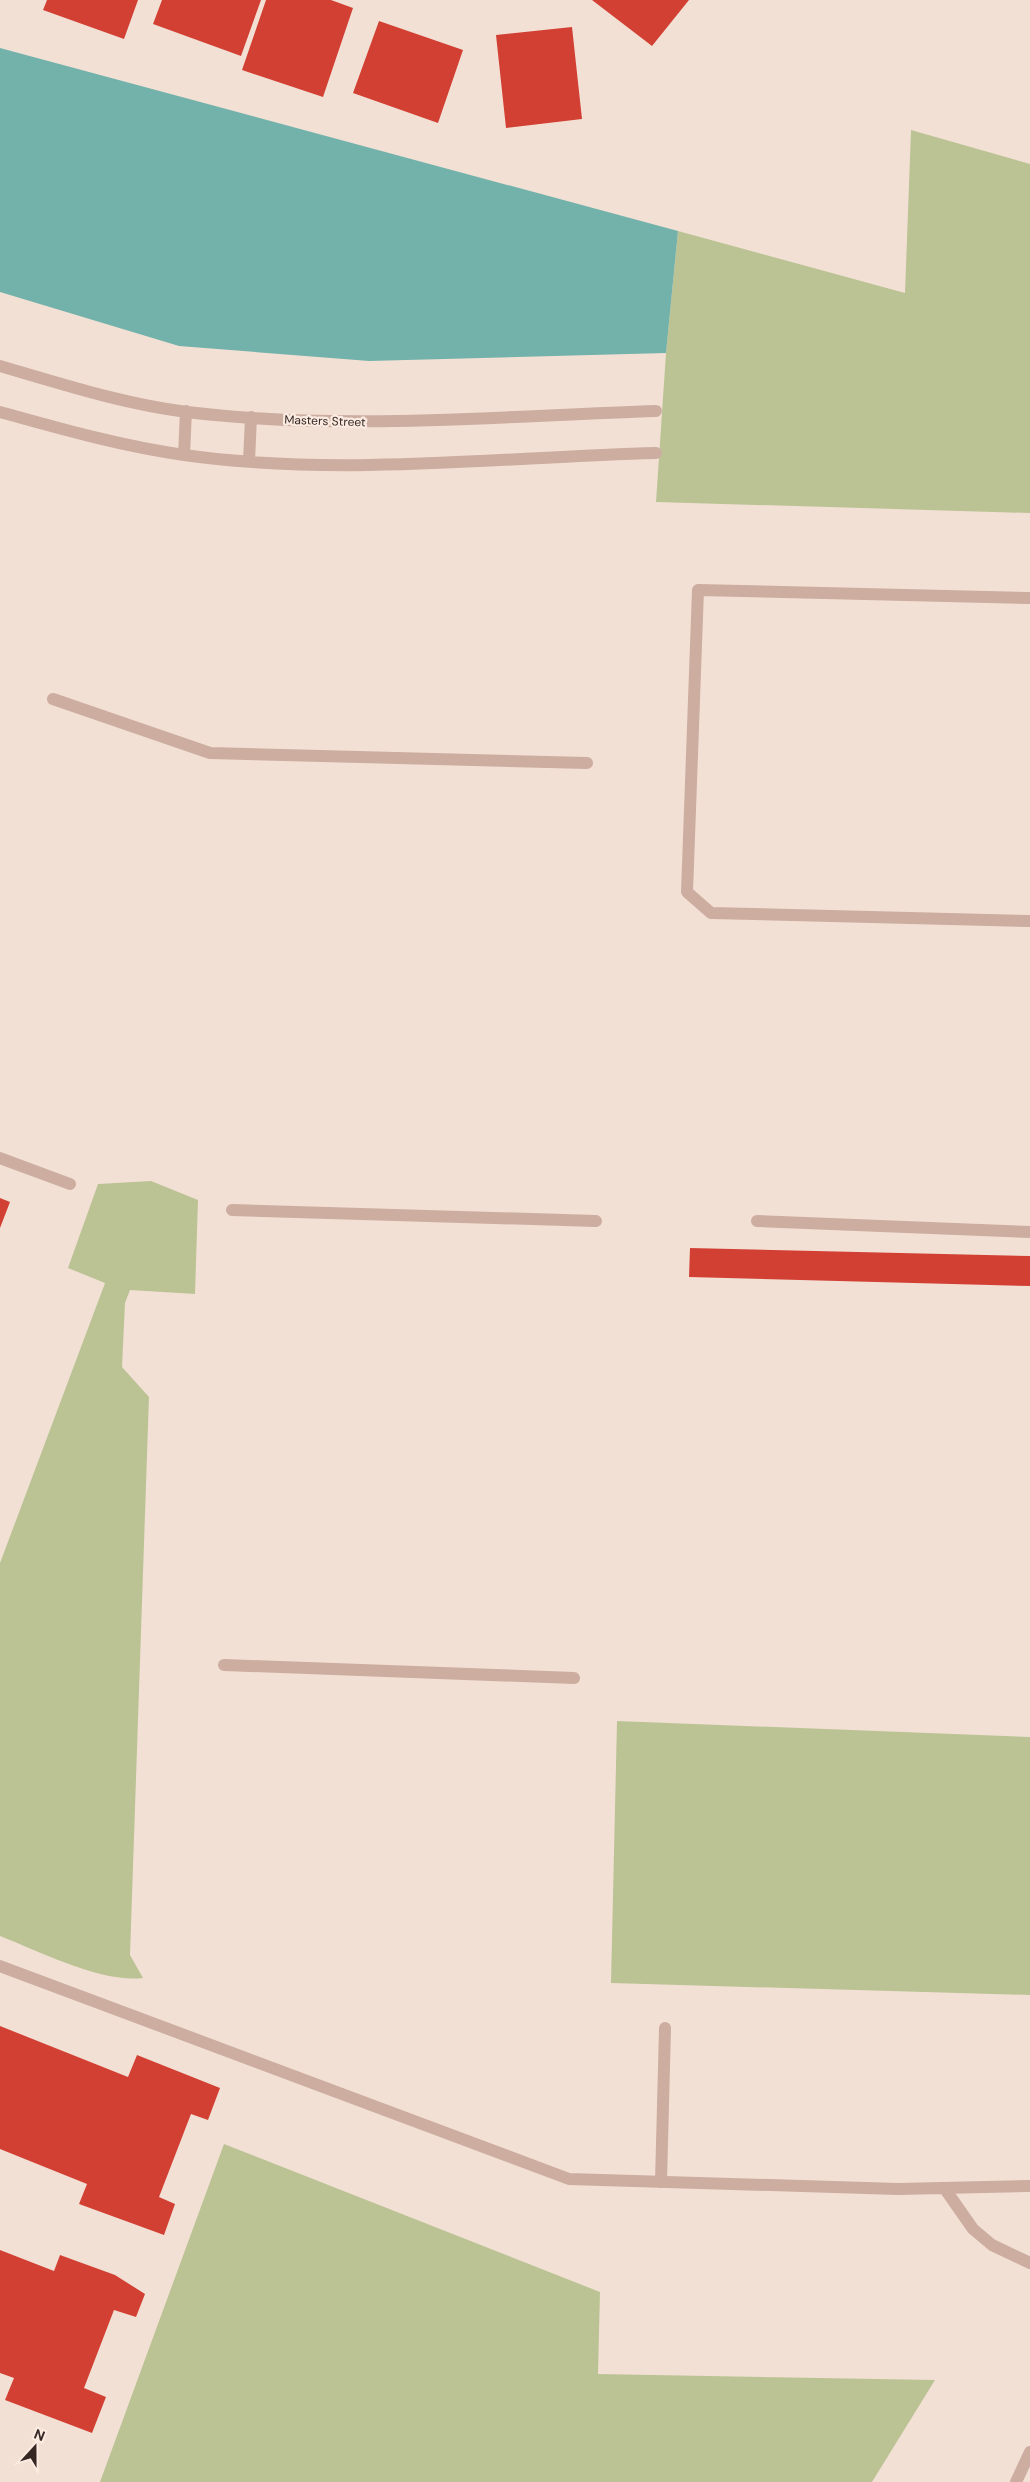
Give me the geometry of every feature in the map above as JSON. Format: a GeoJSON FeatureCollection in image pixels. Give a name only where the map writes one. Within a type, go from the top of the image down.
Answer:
{"type":"FeatureCollection","features":[{"type":"Feature","properties":{"kind":"street","name":"Masters Street"},"geometry":{"type":"LineString","coordinates":[[0,366],[105,397],[186,412],[251,418],[336,422],[440,422],[656,411]]}},
{"type":"Feature","properties":{"kind":"street"},"geometry":{"type":"LineString","coordinates":[[0,412],[85,437],[184,455],[249,461],[340,466],[445,465],[656,453]]}},
{"type":"Feature","properties":{"kind":"street"},"geometry":{"type":"LineString","coordinates":[[184,455],[186,412]]}},
{"type":"Feature","properties":{"kind":"street"},"geometry":{"type":"LineString","coordinates":[[249,461],[251,418]]}},
{"type":"Feature","properties":{"kind":"street"},"geometry":{"type":"LineString","coordinates":[[1030,598],[698,590],[687,892],[711,913],[1030,921]]}},
{"type":"Feature","properties":{"kind":"street"},"geometry":{"type":"LineString","coordinates":[[53,699],[210,754],[587,762]]}},
{"type":"Feature","properties":{"kind":"street"},"geometry":{"type":"LineString","coordinates":[[0,1158],[70,1184]]}},
{"type":"Feature","properties":{"kind":"street"},"geometry":{"type":"LineString","coordinates":[[232,1210],[596,1221]]}},
{"type":"Feature","properties":{"kind":"street"},"geometry":{"type":"LineString","coordinates":[[757,1220],[1030,1232]]}},
{"type":"Feature","properties":{"kind":"street"},"geometry":{"type":"LineString","coordinates":[[224,1665],[574,1678]]}},
{"type":"Feature","properties":{"kind":"street"},"geometry":{"type":"LineString","coordinates":[[0,1966],[569,2179],[945,2189],[1001,2185],[1030,2186]]}},
{"type":"Feature","properties":{"kind":"street"},"geometry":{"type":"LineString","coordinates":[[661,2182],[665,2028]]}},
{"type":"Feature","properties":{"kind":"street"},"geometry":{"type":"LineString","coordinates":[[945,2189],[974,2229],[992,2245],[1030,2263]]}},
{"type":"Feature","properties":{"kind":"street"},"geometry":{"type":"LineString","coordinates":[[1016,2482],[1030,2452]]}},
{"type":"Feature","properties":{"kind":"green space"},"geometry":{"type":"Polygon","coordinates":[[[911,130],[1030,164],[1030,513],[656,502],[666,353],[678,231],[905,293],[911,130]]]}},
{"type":"Feature","properties":{"kind":"green space"},"geometry":{"type":"Polygon","coordinates":[[[151,1181],[198,1200],[195,1294],[130,1290],[125,1303],[122,1367],[149,1397],[130,1955],[143,1978],[126,1978],[109,1976],[71,1965],[0,1936],[0,1563],[105,1283],[68,1268],[98,1184],[151,1181]]]}},
{"type":"Feature","properties":{"kind":"green space"},"geometry":{"type":"Polygon","coordinates":[[[617,1721],[1030,1737],[1030,1995],[611,1983],[617,1721]]]}},
{"type":"Feature","properties":{"kind":"green space"},"geometry":{"type":"Polygon","coordinates":[[[224,2144],[600,2292],[598,2374],[935,2380],[872,2482],[100,2482],[224,2144]]]}},
{"type":"Feature","properties":{"kind":"water"},"geometry":{"type":"Polygon","coordinates":[[[0,48],[678,231],[666,353],[369,361],[179,346],[0,292],[0,48]]]}},
{"type":"Feature","properties":{"kind":"building"},"geometry":{"type":"Polygon","coordinates":[[[47,0],[138,0],[124,39],[43,10],[47,0]]]}},
{"type":"Feature","properties":{"kind":"building"},"geometry":{"type":"Polygon","coordinates":[[[162,0],[261,0],[241,56],[153,24],[162,0]]]}},
{"type":"Feature","properties":{"kind":"building"},"geometry":{"type":"Polygon","coordinates":[[[266,0],[331,0],[353,8],[323,97],[242,70],[266,0]]]}},
{"type":"Feature","properties":{"kind":"building"},"geometry":{"type":"Polygon","coordinates":[[[592,0],[689,0],[652,46],[592,0]]]}},
{"type":"Feature","properties":{"kind":"building"},"geometry":{"type":"Polygon","coordinates":[[[379,21],[463,50],[438,123],[353,93],[379,21]]]}},
{"type":"Feature","properties":{"kind":"building"},"geometry":{"type":"Polygon","coordinates":[[[572,27],[582,119],[506,128],[496,35],[572,27]]]}},
{"type":"Feature","properties":{"kind":"building"},"geometry":{"type":"Polygon","coordinates":[[[0,1198],[10,1202],[0,1228],[0,1198]]]}},
{"type":"Feature","properties":{"kind":"building"},"geometry":{"type":"Polygon","coordinates":[[[690,1248],[1030,1256],[1030,1286],[689,1277],[690,1248]]]}},
{"type":"Feature","properties":{"kind":"building"},"geometry":{"type":"Polygon","coordinates":[[[0,2026],[128,2077],[137,2055],[220,2088],[208,2120],[191,2114],[159,2197],[175,2204],[164,2235],[79,2204],[87,2184],[0,2149],[0,2026]]]}},
{"type":"Feature","properties":{"kind":"building"},"geometry":{"type":"Polygon","coordinates":[[[0,2250],[54,2271],[60,2255],[115,2275],[145,2294],[136,2317],[114,2310],[84,2388],[106,2397],[92,2433],[5,2400],[14,2378],[0,2373],[0,2250]]]}}]}
